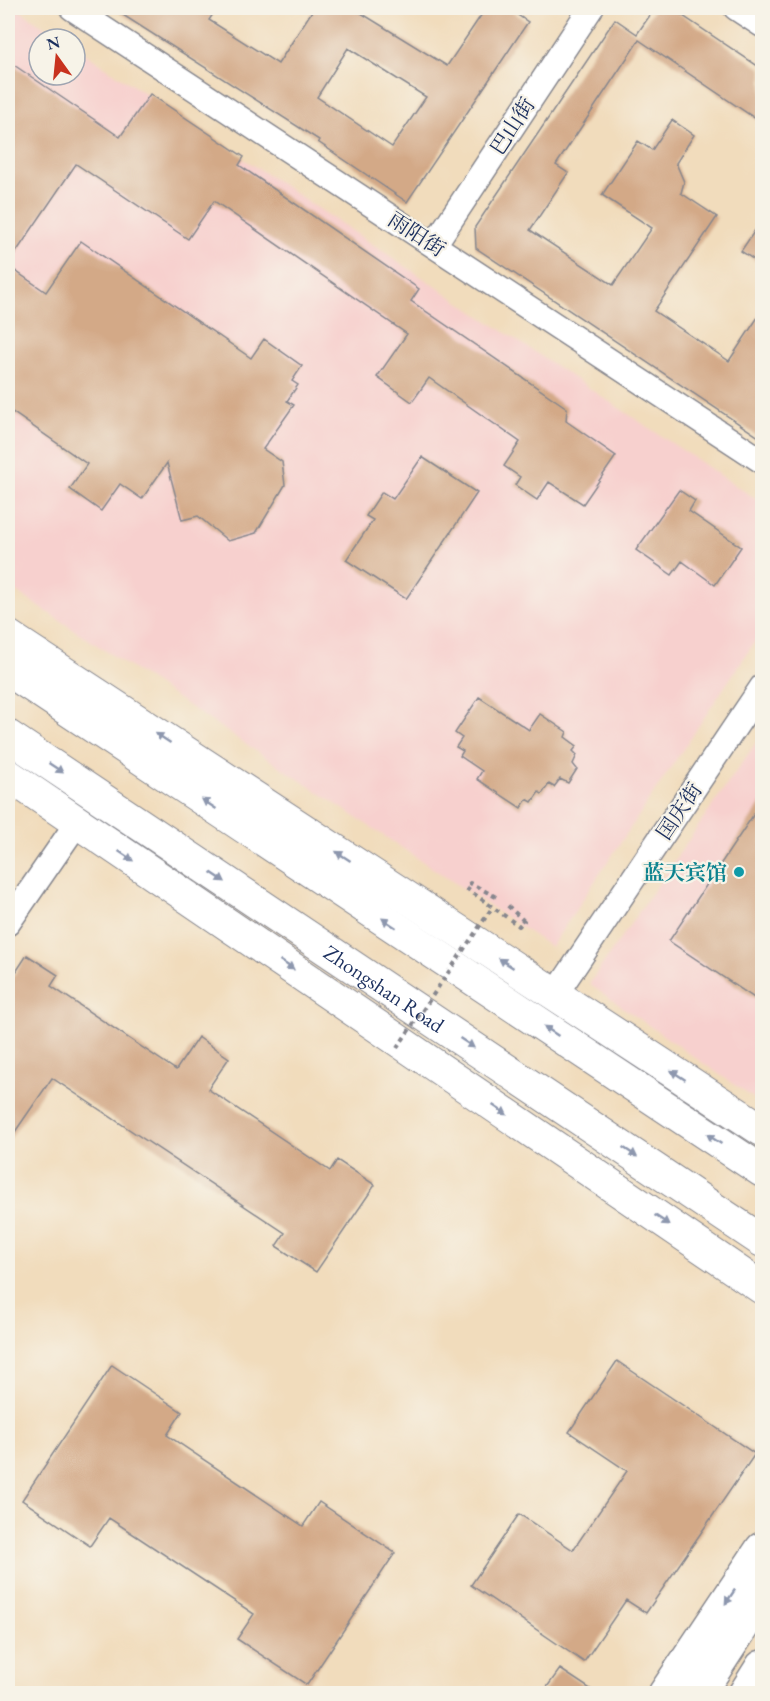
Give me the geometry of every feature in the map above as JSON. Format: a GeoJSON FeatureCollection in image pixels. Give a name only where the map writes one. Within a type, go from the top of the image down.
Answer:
{"type":"FeatureCollection","features":[{"type":"Feature","properties":{"kind":"highway"},"geometry":{"type":"LineString","coordinates":[[665,1694],[762,1549]]}},
{"type":"Feature","properties":{"kind":"highway"},"geometry":{"type":"LineString","coordinates":[[698,1694],[762,1596]]}},
{"type":"Feature","properties":{"kind":"highway"},"geometry":{"type":"LineString","coordinates":[[745,1694],[762,1667]]}},
{"type":"Feature","properties":{"kind":"main road"},"geometry":{"type":"LineString","coordinates":[[8,636],[762,1130]]}},
{"type":"Feature","properties":{"kind":"main road"},"geometry":{"type":"LineString","coordinates":[[8,670],[762,1171]]}},
{"type":"Feature","properties":{"kind":"main road","name":"Zhongshan Road"},"geometry":{"type":"LineString","coordinates":[[8,736],[762,1241]]}},
{"type":"Feature","properties":{"kind":"main road"},"geometry":{"type":"LineString","coordinates":[[8,775],[762,1288]]}},
{"type":"Feature","properties":{"kind":"street","name":"雨阳街"},"geometry":{"type":"LineString","coordinates":[[72,8],[762,461]]}},
{"type":"Feature","properties":{"kind":"street","name":"巴山街"},"geometry":{"type":"LineString","coordinates":[[434,245],[591,8]]}},
{"type":"Feature","properties":{"kind":"street"},"geometry":{"type":"LineString","coordinates":[[735,8],[762,25]]}},
{"type":"Feature","properties":{"kind":"street","name":"国庆街"},"geometry":{"type":"LineString","coordinates":[[555,995],[762,687]]}},
{"type":"Feature","properties":{"kind":"street"},"geometry":{"type":"LineString","coordinates":[[8,923],[77,823]]}},
{"type":"Feature","properties":{"kind":"path"},"geometry":{"type":"LineString","coordinates":[[496,897],[470,883],[466,888],[519,926],[524,921],[507,905]]}},
{"type":"Feature","properties":{"kind":"path"},"geometry":{"type":"LineString","coordinates":[[397,1048],[492,908]]}},
{"type":"Feature","properties":{"kind":"shaded area"},"geometry":{"type":"Polygon","coordinates":[[[8,8],[16,8],[45,27],[27,27],[27,87],[87,87],[87,55],[762,503],[762,631],[551,947],[8,586],[8,8]]]}},
{"type":"Feature","properties":{"kind":"shaded area"},"geometry":{"type":"Polygon","coordinates":[[[762,734],[762,1104],[589,984],[762,734]]]}},
{"type":"Feature","properties":{"kind":"building"},"geometry":{"type":"Polygon","coordinates":[[[112,8],[217,8],[209,20],[278,64],[314,8],[353,8],[447,66],[486,8],[507,8],[528,22],[407,202],[318,142],[319,140],[112,8]],[[348,48],[317,97],[392,147],[426,97],[348,48]]]}},
{"type":"Feature","properties":{"kind":"building"},"geometry":{"type":"Polygon","coordinates":[[[655,8],[671,8],[762,69],[762,123],[639,40],[556,165],[568,173],[530,230],[613,285],[652,228],[602,195],[638,141],[652,150],[672,120],[694,135],[676,163],[684,182],[681,193],[717,217],[654,311],[729,361],[762,311],[762,439],[476,248],[475,227],[615,19],[637,34],[655,8]]]}},
{"type":"Feature","properties":{"kind":"building"},"geometry":{"type":"Polygon","coordinates":[[[8,61],[27,74],[27,87],[46,87],[120,137],[150,94],[244,157],[239,165],[419,289],[411,301],[567,408],[566,421],[616,456],[583,504],[549,482],[537,500],[515,485],[520,477],[504,466],[520,442],[429,378],[412,402],[377,377],[407,334],[214,201],[188,239],[76,164],[8,264],[8,61]]]}},
{"type":"Feature","properties":{"kind":"building"},"geometry":{"type":"Polygon","coordinates":[[[762,220],[762,265],[741,251],[762,220]]]}},
{"type":"Feature","properties":{"kind":"building"},"geometry":{"type":"Polygon","coordinates":[[[81,241],[251,358],[264,339],[302,366],[292,381],[298,385],[287,401],[294,405],[263,449],[282,462],[285,485],[256,533],[228,541],[198,516],[182,520],[167,463],[142,499],[120,484],[101,511],[70,489],[87,464],[8,409],[8,266],[46,292],[81,241]]]}},
{"type":"Feature","properties":{"kind":"building"},"geometry":{"type":"Polygon","coordinates":[[[422,457],[477,493],[406,599],[346,560],[373,520],[366,516],[382,492],[393,499],[422,457]]]}},
{"type":"Feature","properties":{"kind":"building"},"geometry":{"type":"Polygon","coordinates":[[[679,490],[695,501],[689,511],[741,547],[715,585],[682,561],[672,575],[636,550],[679,490]]]}},
{"type":"Feature","properties":{"kind":"building"},"geometry":{"type":"Polygon","coordinates":[[[479,697],[529,730],[540,714],[567,732],[565,737],[577,746],[573,751],[577,755],[573,764],[577,769],[568,783],[560,779],[554,787],[549,784],[542,794],[539,792],[532,802],[527,799],[521,808],[477,779],[482,771],[460,756],[463,751],[456,747],[462,738],[455,733],[479,697]]]}},
{"type":"Feature","properties":{"kind":"building","name":"蓝天宾馆"},"geometry":{"type":"Polygon","coordinates":[[[762,802],[762,1003],[669,941],[762,802]]]}},
{"type":"Feature","properties":{"kind":"building"},"geometry":{"type":"Polygon","coordinates":[[[27,955],[58,975],[51,986],[176,1070],[198,1037],[229,1058],[208,1089],[330,1171],[337,1160],[375,1185],[316,1272],[276,1246],[285,1233],[52,1078],[8,1142],[8,984],[27,955]]]}},
{"type":"Feature","properties":{"kind":"building"},"geometry":{"type":"Polygon","coordinates":[[[617,1361],[755,1454],[646,1613],[626,1600],[584,1662],[471,1585],[519,1514],[573,1550],[627,1471],[569,1432],[617,1361]]]}},
{"type":"Feature","properties":{"kind":"building"},"geometry":{"type":"Polygon","coordinates":[[[112,1365],[182,1412],[167,1435],[303,1526],[319,1502],[395,1553],[307,1685],[237,1639],[254,1614],[109,1518],[90,1546],[22,1500],[112,1365]]]}},
{"type":"Feature","properties":{"kind":"building"},"geometry":{"type":"Polygon","coordinates":[[[560,1669],[598,1694],[542,1694],[560,1669]]]}},
{"type":"Feature","properties":{"kind":"place","name":"蓝天宾馆"},"geometry":{"type":"Point","coordinates":[739,872]}}]}
